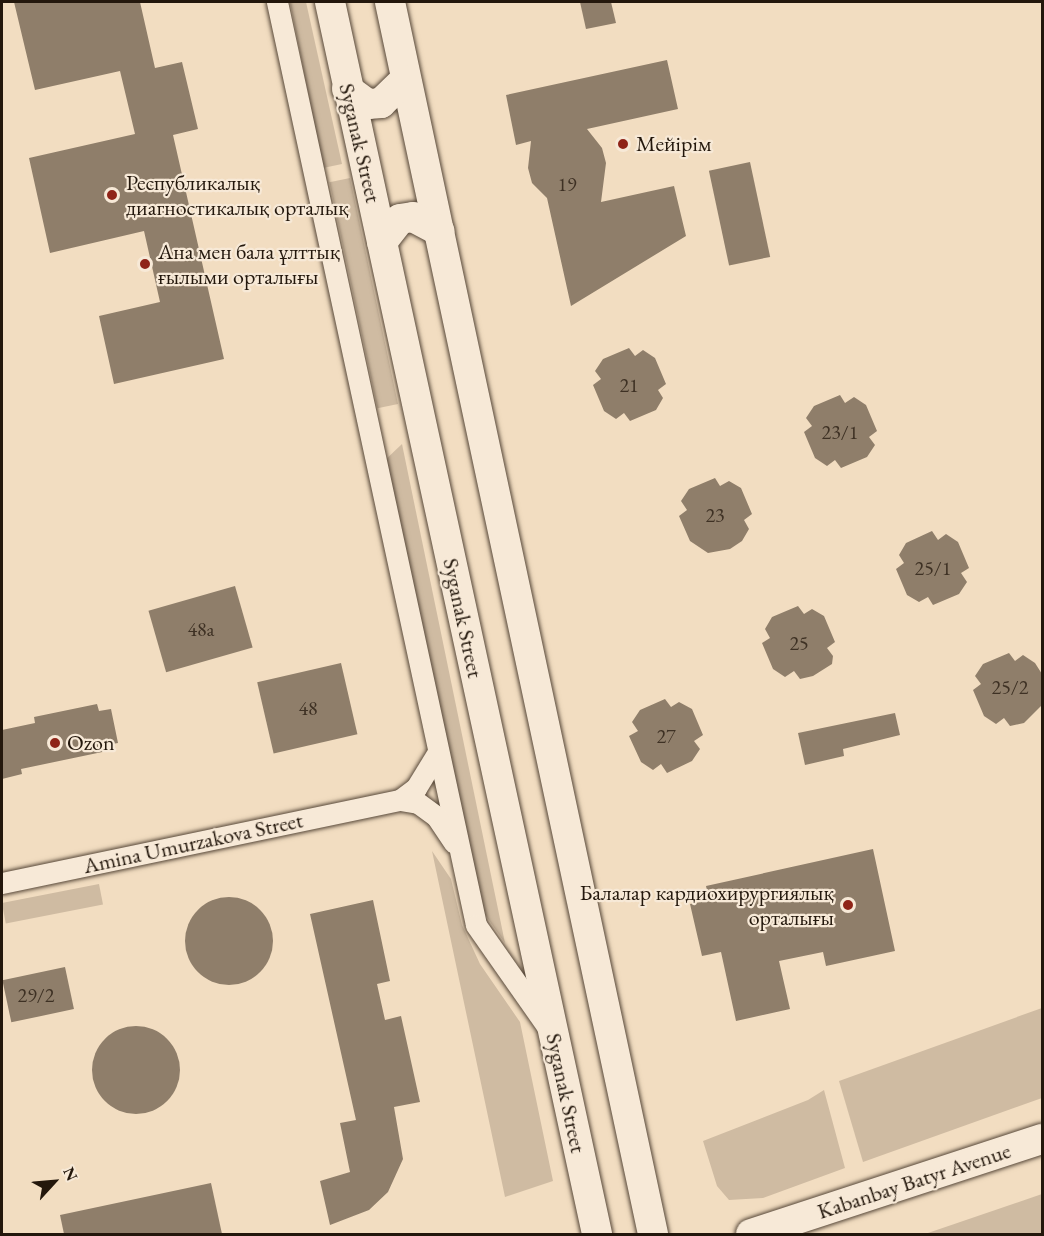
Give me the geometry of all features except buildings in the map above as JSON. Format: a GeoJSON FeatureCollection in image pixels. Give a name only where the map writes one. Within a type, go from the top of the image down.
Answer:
{"type":"FeatureCollection","features":[{"type":"Feature","properties":{"kind":"main road","name":"Syganak Street"},"geometry":{"type":"LineString","coordinates":[[330,2],[347,89],[597,1234]]}},
{"type":"Feature","properties":{"kind":"main road"},"geometry":{"type":"LineString","coordinates":[[390,2],[653,1234]]}},
{"type":"Feature","properties":{"kind":"main road"},"geometry":{"type":"LineString","coordinates":[[347,89],[368,104],[381,103],[405,80]]}},
{"type":"Feature","properties":{"kind":"main road"},"geometry":{"type":"LineString","coordinates":[[382,242],[400,219],[413,217],[439,231]]}},
{"type":"Feature","properties":{"kind":"main road","name":"Kabanbay Batyr Avenue"},"geometry":{"type":"LineString","coordinates":[[751,1234],[1042,1139]]}},
{"type":"Feature","properties":{"kind":"street"},"geometry":{"type":"LineString","coordinates":[[277,2],[476,925],[554,1038]]}},
{"type":"Feature","properties":{"kind":"street"},"geometry":{"type":"LineString","coordinates":[[392,802],[416,788],[438,752]]}},
{"type":"Feature","properties":{"kind":"street"},"geometry":{"type":"LineString","coordinates":[[392,802],[417,803],[436,816],[460,852]]}},
{"type":"Feature","properties":{"kind":"street","name":"Amina Umurzakova Street"},"geometry":{"type":"LineString","coordinates":[[2,883],[392,802]]}},
{"type":"Feature","properties":{"kind":"shaded area"},"geometry":{"type":"Polygon","coordinates":[[[290,2],[306,2],[342,164],[323,168],[290,2]]]}},
{"type":"Feature","properties":{"kind":"shaded area"},"geometry":{"type":"Polygon","coordinates":[[[350,178],[398,404],[377,408],[329,182],[350,178]]]}},
{"type":"Feature","properties":{"kind":"shaded area"},"geometry":{"type":"Polygon","coordinates":[[[402,444],[505,943],[479,906],[384,461],[402,444]]]}},
{"type":"Feature","properties":{"kind":"shaded area"},"geometry":{"type":"Polygon","coordinates":[[[432,851],[451,879],[462,925],[480,964],[520,1022],[553,1181],[505,1197],[432,851]]]}},
{"type":"Feature","properties":{"kind":"shaded area"},"geometry":{"type":"Polygon","coordinates":[[[99,884],[103,905],[6,924],[2,903],[99,884]]]}},
{"type":"Feature","properties":{"kind":"shaded area"},"geometry":{"type":"Polygon","coordinates":[[[1042,1008],[1042,1098],[863,1162],[839,1081],[1042,1008]]]}},
{"type":"Feature","properties":{"kind":"shaded area"},"geometry":{"type":"Polygon","coordinates":[[[824,1090],[845,1168],[763,1198],[729,1200],[717,1186],[703,1141],[808,1100],[824,1090]]]}},
{"type":"Feature","properties":{"kind":"shaded area"},"geometry":{"type":"Polygon","coordinates":[[[1042,1194],[1042,1234],[925,1234],[1042,1194]]]}},
{"type":"Feature","properties":{"kind":"place","name":"Мейірім"},"geometry":{"type":"Point","coordinates":[623,144]}},
{"type":"Feature","properties":{"kind":"place","name":"Республикалық диагностикалық орталық"},"geometry":{"type":"Point","coordinates":[112,195]}},
{"type":"Feature","properties":{"kind":"place","name":"Ана мен бала ұлттық ғылыми орталығы"},"geometry":{"type":"Point","coordinates":[145,264]}},
{"type":"Feature","properties":{"kind":"place","name":"Ozon"},"geometry":{"type":"Point","coordinates":[55,743]}},
{"type":"Feature","properties":{"kind":"place","name":"Балалар кардиохирургиялық орталығы"},"geometry":{"type":"Point","coordinates":[848,905]}}]}
